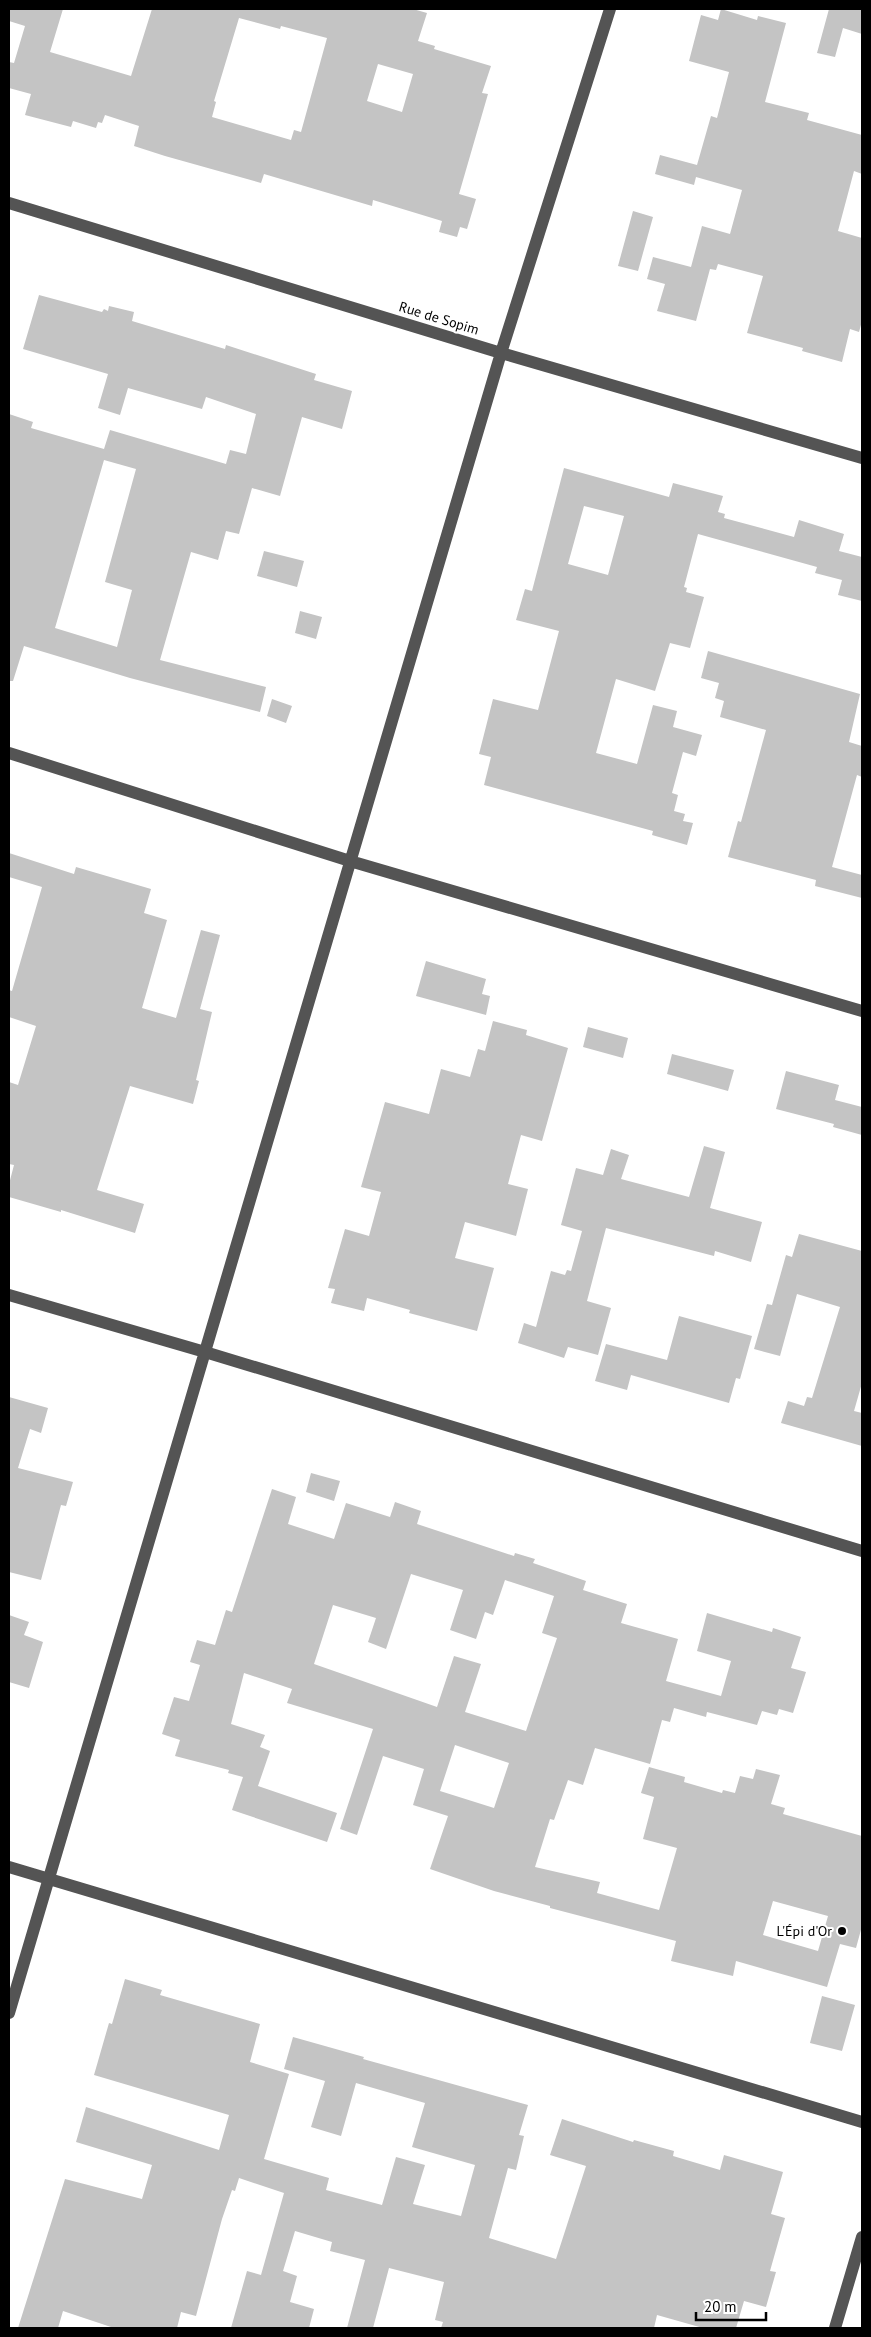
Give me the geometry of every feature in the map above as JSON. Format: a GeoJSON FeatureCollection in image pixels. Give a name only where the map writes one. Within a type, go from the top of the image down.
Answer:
{"type":"FeatureCollection","features":[{"type":"Feature","properties":{"kind":"street"},"geometry":{"type":"LineString","coordinates":[[9,2013],[501,353],[610,9]]}},
{"type":"Feature","properties":{"kind":"street","name":"Rue de Sopim"},"geometry":{"type":"LineString","coordinates":[[9,203],[501,353],[862,458]]}},
{"type":"Feature","properties":{"kind":"street"},"geometry":{"type":"LineString","coordinates":[[9,753],[350,861],[862,1011]]}},
{"type":"Feature","properties":{"kind":"street"},"geometry":{"type":"LineString","coordinates":[[9,1295],[862,1551]]}},
{"type":"Feature","properties":{"kind":"street"},"geometry":{"type":"LineString","coordinates":[[9,1867],[862,2122]]}},
{"type":"Feature","properties":{"kind":"street"},"geometry":{"type":"LineString","coordinates":[[835,2328],[862,2237]]}},
{"type":"Feature","properties":{"kind":"building"},"geometry":{"type":"Polygon","coordinates":[[[9,9],[63,9],[50,52],[131,76],[152,9],[413,9],[427,13],[418,41],[435,46],[434,49],[491,66],[482,93],[488,94],[459,194],[476,199],[467,229],[460,227],[457,237],[439,232],[442,221],[373,200],[372,206],[264,174],[261,183],[165,156],[134,146],[139,126],[105,115],[102,123],[98,122],[96,128],[73,121],[71,127],[25,115],[31,94],[9,88],[9,62],[14,63],[25,26],[9,21],[9,9]],[[239,18],[214,101],[216,102],[212,117],[291,140],[294,130],[301,132],[327,38],[281,26],[280,29],[239,18]],[[378,64],[367,101],[402,112],[413,74],[378,64]]]}},
{"type":"Feature","properties":{"kind":"building"},"geometry":{"type":"Polygon","coordinates":[[[721,9],[757,20],[758,16],[786,23],[765,102],[809,113],[807,120],[862,135],[862,174],[854,171],[838,231],[862,238],[862,321],[859,332],[850,329],[842,362],[802,351],[803,348],[747,333],[763,276],[718,264],[716,270],[710,269],[696,321],[657,311],[665,284],[647,279],[653,257],[691,267],[702,226],[730,234],[742,190],[696,177],[694,185],[655,174],[660,155],[697,165],[711,116],[717,118],[729,72],[689,61],[701,15],[718,20],[721,9]]]}},
{"type":"Feature","properties":{"kind":"building"},"geometry":{"type":"Polygon","coordinates":[[[829,9],[862,9],[862,34],[843,28],[835,57],[817,53],[829,9]]]}},
{"type":"Feature","properties":{"kind":"building"},"geometry":{"type":"Polygon","coordinates":[[[633,211],[653,217],[638,271],[618,266],[633,211]]]}},
{"type":"Feature","properties":{"kind":"building"},"geometry":{"type":"Polygon","coordinates":[[[39,295],[102,312],[104,309],[108,311],[109,306],[134,312],[132,321],[225,349],[226,345],[316,374],[314,380],[352,391],[342,429],[302,417],[280,496],[252,488],[239,534],[226,531],[218,560],[191,552],[160,660],[266,687],[260,712],[130,678],[24,646],[13,681],[9,681],[9,414],[33,422],[31,428],[104,449],[110,430],[226,464],[230,450],[246,454],[256,414],[206,397],[202,409],[128,388],[120,415],[98,408],[108,374],[23,349],[39,295]],[[104,460],[55,628],[117,647],[132,590],[105,582],[136,469],[104,460]]]}},
{"type":"Feature","properties":{"kind":"building"},"geometry":{"type":"Polygon","coordinates":[[[564,468],[669,497],[673,483],[723,496],[718,512],[725,514],[724,518],[794,537],[799,520],[844,534],[839,551],[862,557],[862,601],[838,595],[842,580],[815,573],[817,567],[698,534],[684,587],[687,588],[686,592],[704,597],[690,648],[670,643],[655,691],[616,679],[596,753],[637,764],[653,705],[677,711],[673,727],[702,735],[696,756],[683,752],[672,793],[678,795],[674,811],[685,814],[683,821],[693,823],[687,845],[652,835],[653,831],[484,785],[491,757],[479,754],[493,699],[538,710],[559,631],[516,620],[525,589],[532,591],[564,468]],[[584,506],[568,564],[608,575],[624,516],[584,506]]]}},
{"type":"Feature","properties":{"kind":"building"},"geometry":{"type":"Polygon","coordinates":[[[264,551],[304,561],[297,587],[257,576],[264,551]]]}},
{"type":"Feature","properties":{"kind":"building"},"geometry":{"type":"Polygon","coordinates":[[[300,611],[322,617],[316,639],[295,633],[300,611]]]}},
{"type":"Feature","properties":{"kind":"building"},"geometry":{"type":"Polygon","coordinates":[[[708,651],[860,694],[849,742],[862,746],[862,777],[857,775],[832,867],[862,875],[862,898],[815,886],[816,880],[728,857],[738,821],[741,822],[766,730],[720,717],[724,701],[715,698],[719,683],[701,678],[708,651]]]}},
{"type":"Feature","properties":{"kind":"building"},"geometry":{"type":"Polygon","coordinates":[[[272,699],[292,706],[286,723],[267,716],[272,699]]]}},
{"type":"Feature","properties":{"kind":"building"},"geometry":{"type":"Polygon","coordinates":[[[9,853],[74,874],[76,867],[151,889],[144,913],[167,920],[142,1008],[176,1018],[201,930],[220,935],[200,1009],[212,1012],[196,1080],[199,1081],[193,1104],[130,1086],[97,1190],[144,1204],[135,1233],[61,1210],[61,1212],[9,1197],[9,1184],[14,1165],[9,1164],[9,1082],[18,1085],[36,1026],[9,1017],[9,990],[12,991],[42,887],[9,877],[9,853]]]}},
{"type":"Feature","properties":{"kind":"building"},"geometry":{"type":"Polygon","coordinates":[[[426,961],[486,979],[482,994],[490,996],[486,1015],[416,996],[426,961]]]}},
{"type":"Feature","properties":{"kind":"building"},"geometry":{"type":"Polygon","coordinates":[[[493,1021],[527,1030],[526,1035],[568,1048],[542,1141],[521,1135],[508,1184],[528,1189],[516,1236],[465,1222],[455,1258],[494,1268],[477,1331],[409,1313],[410,1310],[367,1298],[364,1311],[331,1303],[335,1289],[328,1288],[345,1229],[369,1236],[381,1192],[361,1187],[385,1102],[429,1114],[441,1069],[470,1077],[478,1049],[485,1051],[493,1021]]]}},
{"type":"Feature","properties":{"kind":"building"},"geometry":{"type":"Polygon","coordinates":[[[588,1027],[628,1038],[623,1058],[583,1047],[588,1027]]]}},
{"type":"Feature","properties":{"kind":"building"},"geometry":{"type":"Polygon","coordinates":[[[672,1054],[734,1070],[728,1091],[667,1074],[672,1054]]]}},
{"type":"Feature","properties":{"kind":"building"},"geometry":{"type":"Polygon","coordinates":[[[786,1071],[839,1085],[835,1100],[862,1107],[862,1135],[833,1127],[834,1124],[776,1109],[786,1071]]]}},
{"type":"Feature","properties":{"kind":"building"},"geometry":{"type":"Polygon","coordinates":[[[704,1146],[725,1152],[710,1208],[762,1222],[751,1262],[715,1251],[714,1256],[606,1228],[587,1301],[611,1308],[598,1355],[568,1347],[564,1358],[518,1343],[524,1323],[536,1327],[551,1271],[565,1275],[567,1270],[571,1271],[582,1231],[561,1225],[576,1168],[603,1175],[611,1149],[629,1155],[621,1179],[689,1197],[704,1146]]]}},
{"type":"Feature","properties":{"kind":"building"},"geometry":{"type":"Polygon","coordinates":[[[799,1234],[862,1251],[862,1383],[854,1411],[862,1413],[862,1446],[781,1423],[788,1401],[804,1406],[807,1397],[812,1398],[840,1307],[797,1294],[780,1356],[754,1349],[767,1304],[772,1305],[786,1255],[792,1257],[799,1234]]]}},
{"type":"Feature","properties":{"kind":"building"},"geometry":{"type":"Polygon","coordinates":[[[679,1316],[752,1336],[740,1379],[736,1378],[729,1403],[631,1375],[627,1390],[595,1381],[606,1344],[667,1360],[679,1316]]]}},
{"type":"Feature","properties":{"kind":"building"},"geometry":{"type":"Polygon","coordinates":[[[9,1397],[48,1408],[41,1433],[30,1429],[18,1468],[73,1482],[66,1506],[61,1505],[41,1580],[9,1572],[9,1397]]]}},
{"type":"Feature","properties":{"kind":"building"},"geometry":{"type":"Polygon","coordinates":[[[311,1473],[340,1481],[334,1501],[306,1492],[311,1473]]]}},
{"type":"Feature","properties":{"kind":"building"},"geometry":{"type":"Polygon","coordinates":[[[272,1489],[296,1497],[288,1524],[334,1539],[346,1503],[390,1517],[395,1502],[421,1511],[417,1524],[514,1556],[515,1553],[535,1559],[533,1563],[586,1581],[583,1590],[627,1604],[621,1623],[678,1639],[666,1681],[721,1696],[731,1661],[697,1651],[707,1613],[772,1632],[773,1628],[801,1637],[791,1668],[806,1672],[793,1713],[779,1709],[777,1715],[762,1711],[757,1725],[707,1712],[706,1717],[674,1708],[670,1722],[662,1720],[650,1764],[595,1748],[583,1785],[568,1780],[554,1820],[550,1819],[535,1867],[600,1882],[597,1893],[659,1910],[677,1848],[643,1839],[654,1797],[641,1793],[649,1767],[685,1777],[684,1782],[722,1793],[723,1790],[735,1793],[740,1776],[753,1779],[756,1769],[780,1775],[771,1804],[785,1808],[783,1814],[862,1836],[862,1926],[856,1948],[840,1944],[827,1987],[736,1961],[733,1976],[671,1961],[676,1941],[550,1908],[550,1906],[494,1891],[430,1869],[448,1816],[413,1805],[424,1769],[383,1756],[357,1835],[340,1829],[373,1729],[287,1703],[292,1689],[244,1673],[231,1724],[265,1735],[260,1747],[270,1751],[258,1786],[337,1813],[327,1842],[232,1810],[243,1777],[228,1773],[229,1770],[175,1756],[180,1740],[162,1734],[174,1697],[189,1701],[200,1665],[190,1662],[197,1640],[215,1645],[226,1610],[232,1612],[272,1489]],[[411,1574],[386,1649],[368,1642],[376,1618],[333,1605],[314,1664],[437,1707],[454,1656],[481,1664],[465,1712],[526,1731],[557,1638],[542,1633],[554,1596],[505,1580],[493,1615],[485,1612],[476,1639],[450,1630],[463,1590],[411,1574]],[[455,1745],[440,1791],[494,1808],[509,1763],[455,1745]],[[773,1901],[763,1935],[818,1951],[828,1916],[773,1901]]]}},
{"type":"Feature","properties":{"kind":"building"},"geometry":{"type":"Polygon","coordinates":[[[9,1615],[29,1622],[24,1635],[43,1642],[29,1688],[9,1682],[9,1615]]]}},
{"type":"Feature","properties":{"kind":"building"},"geometry":{"type":"Polygon","coordinates":[[[125,1979],[162,1990],[160,1995],[260,2024],[250,2062],[289,2074],[264,2159],[329,2178],[326,2190],[382,2205],[396,2157],[425,2165],[413,2204],[461,2216],[475,2165],[412,2147],[425,2103],[356,2083],[341,2136],[311,2127],[325,2081],[284,2069],[293,2037],[364,2057],[363,2059],[528,2105],[519,2135],[524,2136],[516,2170],[508,2168],[489,2238],[556,2259],[586,2166],[550,2155],[562,2119],[633,2142],[634,2140],[674,2151],[673,2156],[720,2170],[724,2155],[783,2172],[771,2214],[785,2218],[770,2271],[776,2272],[766,2307],[744,2301],[736,2328],[703,2328],[657,2315],[654,2328],[441,2328],[443,2322],[435,2320],[444,2282],[389,2268],[373,2328],[347,2328],[365,2260],[330,2251],[332,2242],[295,2231],[283,2271],[297,2276],[290,2302],[314,2309],[309,2328],[231,2328],[247,2271],[261,2275],[284,2193],[239,2178],[235,2191],[232,2190],[222,2219],[196,2316],[181,2312],[177,2328],[114,2328],[63,2311],[58,2328],[18,2328],[65,2179],[142,2199],[152,2165],[76,2142],[86,2107],[219,2150],[229,2115],[94,2075],[109,2023],[112,2024],[125,1979]]]}},
{"type":"Feature","properties":{"kind":"building"},"geometry":{"type":"Polygon","coordinates":[[[822,1996],[855,2005],[842,2051],[810,2043],[822,1996]]]}},
{"type":"Feature","properties":{"kind":"place","name":"L'Épi d'Or"},"geometry":{"type":"Point","coordinates":[842,1931]}}]}
